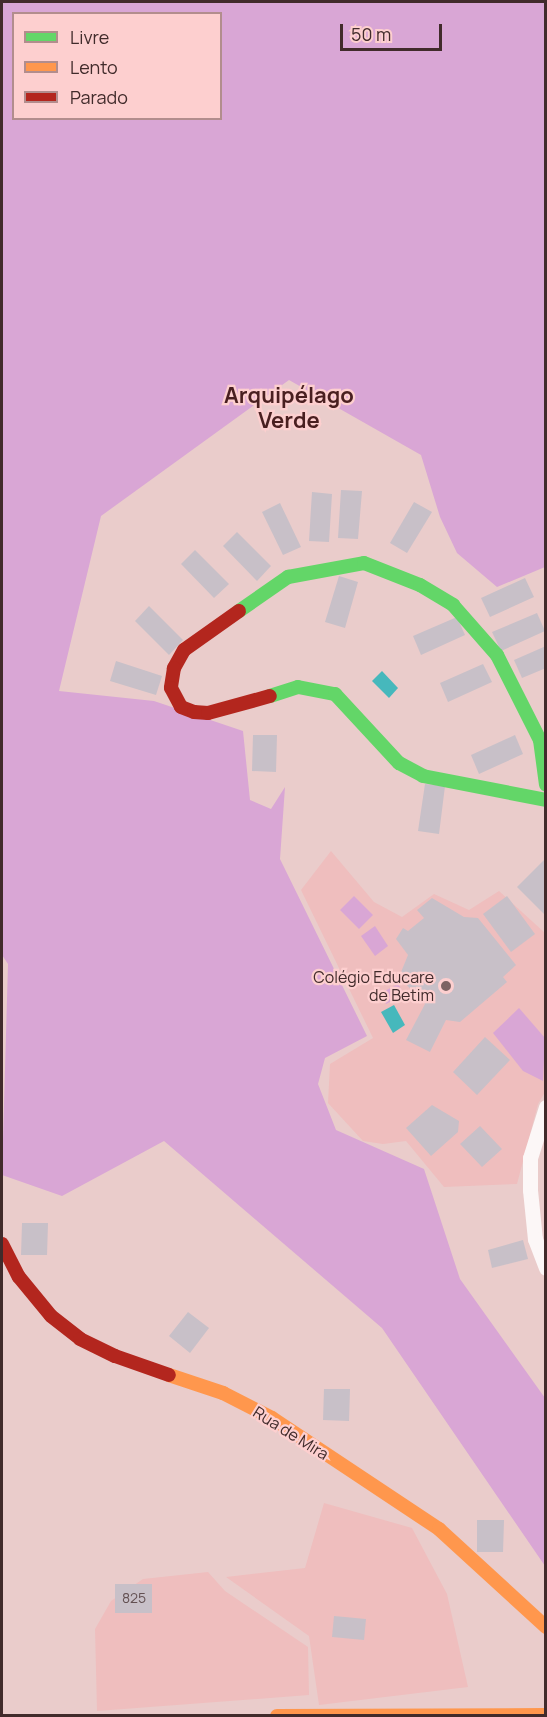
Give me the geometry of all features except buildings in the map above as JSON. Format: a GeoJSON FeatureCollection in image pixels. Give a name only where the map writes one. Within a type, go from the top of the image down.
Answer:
{"type":"FeatureCollection","features":[{"type":"Feature","properties":{"kind":"street"},"geometry":{"type":"LineString","coordinates":[[546,785],[540,740],[497,655],[453,606],[420,585],[364,563],[288,577],[184,650],[174,668],[171,688],[181,707],[194,712],[208,713],[298,687],[335,694],[359,717],[399,763],[423,776],[546,800]]}},
{"type":"Feature","properties":{"kind":"street"},"geometry":{"type":"LineString","coordinates":[[546,1107],[530,1158],[531,1213],[535,1239],[546,1268]]}},
{"type":"Feature","properties":{"kind":"street","name":"Rua de Mira"},"geometry":{"type":"LineString","coordinates":[[2,1244],[19,1277],[44,1308],[80,1339],[116,1356],[223,1393],[272,1418],[439,1529],[546,1627]]}},
{"type":"Feature","properties":{"kind":"street"},"geometry":{"type":"LineString","coordinates":[[277,1716],[546,1715]]}},
{"type":"Feature","properties":{"kind":"shaded area"},"geometry":{"type":"Polygon","coordinates":[[[2,2],[545,2],[545,567],[497,587],[457,553],[440,517],[421,455],[289,380],[101,516],[59,691],[154,701],[243,731],[250,800],[271,809],[285,787],[280,859],[367,1036],[325,1058],[318,1084],[336,1130],[424,1169],[460,1279],[545,1398],[545,1566],[382,1328],[164,1141],[62,1196],[2,1175],[8,964],[2,955],[2,2]]]}},
{"type":"Feature","properties":{"kind":"shaded area","name":"Colégio Educare de Betim"},"geometry":{"type":"Polygon","coordinates":[[[331,851],[374,902],[402,917],[434,894],[469,910],[499,891],[545,933],[545,1092],[538,1104],[517,1184],[444,1187],[406,1141],[383,1144],[363,1141],[328,1103],[330,1064],[373,1038],[301,890],[331,851]]]}},
{"type":"Feature","properties":{"kind":"shaded area"},"geometry":{"type":"Polygon","coordinates":[[[354,896],[373,915],[359,929],[340,910],[354,896]]]}},
{"type":"Feature","properties":{"kind":"shaded area"},"geometry":{"type":"Polygon","coordinates":[[[375,926],[388,946],[375,956],[361,936],[375,926]]]}},
{"type":"Feature","properties":{"kind":"shaded area"},"geometry":{"type":"Polygon","coordinates":[[[398,984],[404,994],[386,1004],[381,993],[398,984]]]}},
{"type":"Feature","properties":{"kind":"shaded area"},"geometry":{"type":"Polygon","coordinates":[[[519,1008],[545,1038],[543,1081],[523,1071],[493,1033],[519,1008]]]}},
{"type":"Feature","properties":{"kind":"shaded area"},"geometry":{"type":"Polygon","coordinates":[[[324,1503],[412,1528],[447,1594],[468,1687],[319,1705],[309,1636],[226,1577],[305,1568],[324,1503]]]}},
{"type":"Feature","properties":{"kind":"shaded area"},"geometry":{"type":"Polygon","coordinates":[[[208,1572],[225,1591],[308,1647],[309,1695],[97,1711],[95,1629],[111,1601],[143,1579],[208,1572]]]}},
{"type":"Feature","properties":{"kind":"water"},"geometry":{"type":"Polygon","coordinates":[[[382,671],[398,688],[389,698],[372,681],[382,671]]]}},
{"type":"Feature","properties":{"kind":"water"},"geometry":{"type":"Polygon","coordinates":[[[394,1005],[405,1025],[393,1033],[381,1012],[394,1005]]]}},
{"type":"Feature","properties":{"kind":"traffic: fast"},"geometry":{"type":"LineString","coordinates":[[239,611],[288,577],[364,563],[420,585],[453,605],[497,655],[540,740],[546,785]]}},
{"type":"Feature","properties":{"kind":"traffic: fast"},"geometry":{"type":"LineString","coordinates":[[270,696],[298,687],[335,694],[399,763],[423,776],[546,800]]}},
{"type":"Feature","properties":{"kind":"traffic: slow"},"geometry":{"type":"LineString","coordinates":[[169,1375],[223,1393],[272,1418],[439,1529],[546,1627]]}},
{"type":"Feature","properties":{"kind":"traffic: slow"},"geometry":{"type":"LineString","coordinates":[[277,1716],[546,1715]]}},
{"type":"Feature","properties":{"kind":"traffic: jam"},"geometry":{"type":"LineString","coordinates":[[239,611],[184,650],[174,668],[171,688],[181,707],[194,712],[208,713],[270,696]]}},
{"type":"Feature","properties":{"kind":"traffic: jam"},"geometry":{"type":"LineString","coordinates":[[2,1244],[19,1277],[51,1316],[80,1339],[115,1356],[169,1375]]}},
{"type":"Feature","properties":{"kind":"place","name":"Colégio Educare de Betim"},"geometry":{"type":"Point","coordinates":[446,986]}},
{"type":"Feature","properties":{"kind":"district","name":"Arquipélago Verde"},"geometry":{"type":"Point","coordinates":[289,408]}}]}
